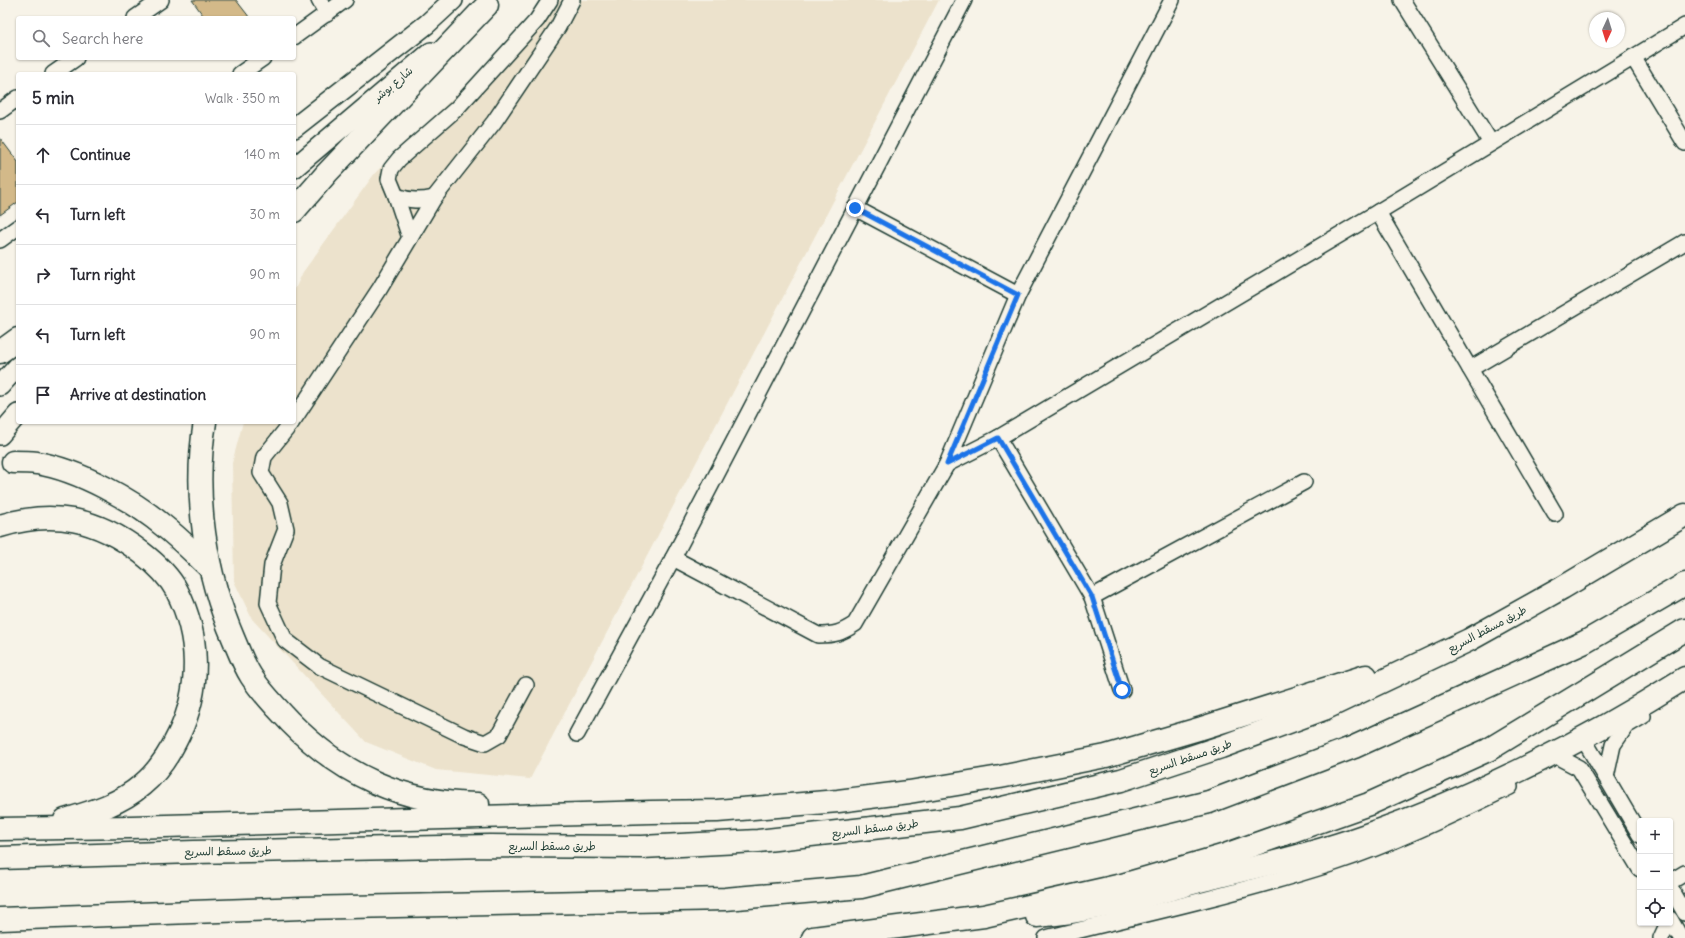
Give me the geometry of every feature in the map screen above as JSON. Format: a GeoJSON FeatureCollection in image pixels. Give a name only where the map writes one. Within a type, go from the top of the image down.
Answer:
{"type":"FeatureCollection","features":[{"type":"Feature","properties":{"kind":"highway"},"geometry":{"type":"LineString","coordinates":[[296,208],[489,2]]}},
{"type":"Feature","properties":{"kind":"highway"},"geometry":{"type":"LineString","coordinates":[[0,352],[16,340]]}},
{"type":"Feature","properties":{"kind":"highway"},"geometry":{"type":"LineString","coordinates":[[205,424],[201,458],[200,492],[210,568],[223,616],[250,675],[267,698],[307,740],[344,767],[379,785],[426,800],[466,804],[560,806],[651,812]]}},
{"type":"Feature","properties":{"kind":"highway"},"geometry":{"type":"LineString","coordinates":[[13,462],[36,463],[68,471],[111,491],[141,508],[160,522],[210,568]]}},
{"type":"Feature","properties":{"kind":"highway","name":"طريق مسقط السريع"},"geometry":{"type":"LineString","coordinates":[[0,858],[482,846],[642,847],[758,841],[960,818],[1121,780],[1222,747],[1324,709],[1469,640],[1562,588],[1685,515]]}},
{"type":"Feature","properties":{"kind":"highway"},"geometry":{"type":"LineString","coordinates":[[0,526],[23,519],[68,519],[91,524],[120,537],[153,561],[176,590],[186,613],[196,654],[192,700],[185,722],[175,743],[159,767],[142,785],[102,810],[65,820],[0,825]]}},
{"type":"Feature","properties":{"kind":"highway"},"geometry":{"type":"LineString","coordinates":[[0,919],[302,908],[725,899],[861,887],[1209,802],[1354,747],[1564,652],[1585,642],[1685,584]]}},
{"type":"Feature","properties":{"kind":"highway"},"geometry":{"type":"LineString","coordinates":[[813,938],[984,916],[1122,885],[1222,856],[1369,804],[1488,750],[1685,630]]}},
{"type":"Feature","properties":{"kind":"highway"},"geometry":{"type":"LineString","coordinates":[[0,829],[651,812],[717,812],[838,801],[909,792],[993,778],[1106,756],[1327,689],[1469,640]]}},
{"type":"Feature","properties":{"kind":"highway"},"geometry":{"type":"LineString","coordinates":[[984,916],[1043,915],[1094,909],[1296,857],[1364,836],[1437,808],[1473,792],[1583,738],[1685,678]]}},
{"type":"Feature","properties":{"kind":"main road"},"geometry":{"type":"LineString","coordinates":[[296,126],[427,24],[453,0]]}},
{"type":"Feature","properties":{"kind":"main road","name":"شارع بوشر"},"geometry":{"type":"LineString","coordinates":[[296,166],[489,2]]}},
{"type":"Feature","properties":{"kind":"main road"},"geometry":{"type":"LineString","coordinates":[[0,386],[16,368]]}},
{"type":"Feature","properties":{"kind":"main road"},"geometry":{"type":"LineString","coordinates":[[0,435],[16,416]]}},
{"type":"Feature","properties":{"kind":"street"},"geometry":{"type":"LineString","coordinates":[[137,16],[161,0]]}},
{"type":"Feature","properties":{"kind":"street"},"geometry":{"type":"LineString","coordinates":[[319,0],[327,14]]}},
{"type":"Feature","properties":{"kind":"street"},"geometry":{"type":"LineString","coordinates":[[296,35],[346,0]]}},
{"type":"Feature","properties":{"kind":"street"},"geometry":{"type":"LineString","coordinates":[[410,238],[389,179],[391,169],[400,159],[456,109],[537,20],[550,0]]}},
{"type":"Feature","properties":{"kind":"street"},"geometry":{"type":"LineString","coordinates":[[296,416],[379,290],[434,198],[494,122],[558,27],[572,0]]}},
{"type":"Feature","properties":{"kind":"street"},"geometry":{"type":"LineString","coordinates":[[577,734],[673,558],[964,0]]}},
{"type":"Feature","properties":{"kind":"street"},"geometry":{"type":"LineString","coordinates":[[673,558],[818,635],[843,633],[855,624],[947,464],[1018,295],[1172,0]]}},
{"type":"Feature","properties":{"kind":"street"},"geometry":{"type":"LineString","coordinates":[[1402,0],[1491,143]]}},
{"type":"Feature","properties":{"kind":"street"},"geometry":{"type":"LineString","coordinates":[[947,464],[998,438],[1378,212],[1685,26]]}},
{"type":"Feature","properties":{"kind":"street"},"geometry":{"type":"LineString","coordinates":[[1632,57],[1685,143]]}},
{"type":"Feature","properties":{"kind":"street"},"geometry":{"type":"LineString","coordinates":[[56,72],[73,60]]}},
{"type":"Feature","properties":{"kind":"street"},"geometry":{"type":"LineString","coordinates":[[243,72],[260,60]]}},
{"type":"Feature","properties":{"kind":"street"},"geometry":{"type":"LineString","coordinates":[[0,111],[16,99]]}},
{"type":"Feature","properties":{"kind":"street"},"geometry":{"type":"LineString","coordinates":[[396,196],[406,200],[419,201],[434,198]]}},
{"type":"Feature","properties":{"kind":"street"},"geometry":{"type":"LineString","coordinates":[[855,208],[1018,295]]}},
{"type":"Feature","properties":{"kind":"street"},"geometry":{"type":"LineString","coordinates":[[1378,212],[1555,514]]}},
{"type":"Feature","properties":{"kind":"street"},"geometry":{"type":"LineString","coordinates":[[0,240],[16,228]]}},
{"type":"Feature","properties":{"kind":"street"},"geometry":{"type":"LineString","coordinates":[[1470,369],[1685,242]]}},
{"type":"Feature","properties":{"kind":"street"},"geometry":{"type":"LineString","coordinates":[[290,424],[264,457],[262,473],[280,503],[286,529],[272,565],[268,603],[286,640],[319,666],[464,736],[485,743],[499,735],[526,685]]}},
{"type":"Feature","properties":{"kind":"street"},"geometry":{"type":"LineString","coordinates":[[998,438],[1092,597],[1122,690]]}},
{"type":"Feature","properties":{"kind":"street"},"geometry":{"type":"LineString","coordinates":[[1092,597],[1304,482]]}},
{"type":"Feature","properties":{"kind":"street"},"geometry":{"type":"LineString","coordinates":[[1606,776],[1613,745],[1626,726],[1685,690]]}},
{"type":"Feature","properties":{"kind":"street"},"geometry":{"type":"LineString","coordinates":[[1583,738],[1637,830]]}},
{"type":"Feature","properties":{"kind":"street"},"geometry":{"type":"LineString","coordinates":[[1046,938],[1200,901],[1290,876],[1350,857],[1423,829],[1520,782],[1540,768],[1553,752],[1579,768],[1637,864]]}},
{"type":"Feature","properties":{"kind":"street"},"geometry":{"type":"LineString","coordinates":[[1673,880],[1685,873]]}},
{"type":"Feature","properties":{"kind":"street"},"geometry":{"type":"LineString","coordinates":[[1677,895],[1685,912]]}},
{"type":"Feature","properties":{"kind":"street"},"geometry":{"type":"LineString","coordinates":[[1673,924],[1681,938]]}},
{"type":"Feature","properties":{"kind":"street"},"geometry":{"type":"LineString","coordinates":[[1661,938],[1667,926]]}},
{"type":"Feature","properties":{"kind":"shaded area"},"geometry":{"type":"Polygon","coordinates":[[[541,0],[939,0],[530,779],[436,770],[366,742],[252,619],[234,581],[232,463],[242,424],[296,424],[296,287],[303,272],[375,173],[522,32],[541,0]]]}},
{"type":"Feature","properties":{"kind":"building"},"geometry":{"type":"Polygon","coordinates":[[[192,0],[236,0],[248,16],[204,16],[192,0]]]}},
{"type":"Feature","properties":{"kind":"building"},"geometry":{"type":"Polygon","coordinates":[[[0,138],[16,159],[16,203],[0,215],[0,138]]]}},
{"type":"Feature","properties":{"kind":"route"},"geometry":{"type":"LineString","coordinates":[[855,208],[1018,295],[947,464],[998,438],[1092,597],[1122,690]]}}]}
